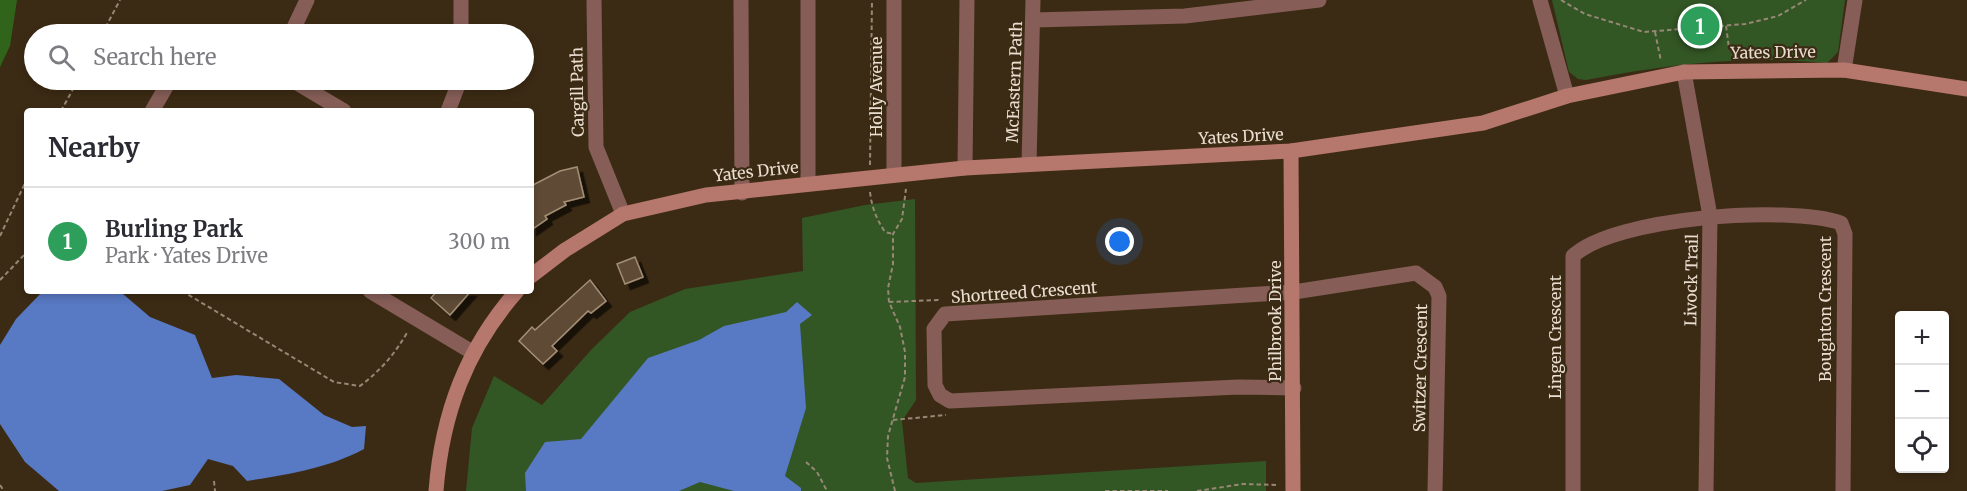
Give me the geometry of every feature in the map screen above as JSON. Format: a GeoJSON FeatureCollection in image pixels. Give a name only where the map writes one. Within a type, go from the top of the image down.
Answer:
{"type":"FeatureCollection","features":[{"type":"Feature","properties":{"kind":"street"},"geometry":{"type":"LineString","coordinates":[[296,24],[307,0]]}},
{"type":"Feature","properties":{"kind":"street"},"geometry":{"type":"LineString","coordinates":[[461,0],[461,24]]}},
{"type":"Feature","properties":{"kind":"street","name":"Cargill Path"},"geometry":{"type":"LineString","coordinates":[[594,0],[596,147],[623,214]]}},
{"type":"Feature","properties":{"kind":"street"},"geometry":{"type":"LineString","coordinates":[[741,0],[742,192]]}},
{"type":"Feature","properties":{"kind":"street"},"geometry":{"type":"LineString","coordinates":[[808,0],[808,184]]}},
{"type":"Feature","properties":{"kind":"street","name":"Holly Avenue"},"geometry":{"type":"LineString","coordinates":[[894,0],[901,173]]}},
{"type":"Feature","properties":{"kind":"street"},"geometry":{"type":"LineString","coordinates":[[965,168],[967,0]]}},
{"type":"Feature","properties":{"kind":"street","name":"McEastern Path"},"geometry":{"type":"LineString","coordinates":[[1029,165],[1033,0]]}},
{"type":"Feature","properties":{"kind":"street"},"geometry":{"type":"LineString","coordinates":[[1034,20],[1185,16],[1319,0]]}},
{"type":"Feature","properties":{"kind":"street"},"geometry":{"type":"LineString","coordinates":[[1540,0],[1568,96]]}},
{"type":"Feature","properties":{"kind":"street"},"geometry":{"type":"LineString","coordinates":[[1844,69],[1855,0]]}},
{"type":"Feature","properties":{"kind":"street","name":"Yates Drive"},"geometry":{"type":"LineString","coordinates":[[534,274],[575,243],[623,214],[706,195],[869,176],[965,168],[1291,151],[1483,123],[1568,96],[1684,72],[1844,69],[1967,89]]}},
{"type":"Feature","properties":{"kind":"street","name":"Livock Trail"},"geometry":{"type":"LineString","coordinates":[[1684,72],[1710,216],[1706,491]]}},
{"type":"Feature","properties":{"kind":"street"},"geometry":{"type":"LineString","coordinates":[[154,108],[164,90]]}},
{"type":"Feature","properties":{"kind":"street"},"geometry":{"type":"LineString","coordinates":[[309,90],[339,108]]}},
{"type":"Feature","properties":{"kind":"street"},"geometry":{"type":"LineString","coordinates":[[449,108],[456,90]]}},
{"type":"Feature","properties":{"kind":"street","name":"Philbrook Drive"},"geometry":{"type":"LineString","coordinates":[[1291,151],[1294,292],[1293,489]]}},
{"type":"Feature","properties":{"kind":"street","name":"Lingen Crescent"},"geometry":{"type":"LineString","coordinates":[[1573,491],[1573,256],[1588,243],[1681,219],[1710,216]]}},
{"type":"Feature","properties":{"kind":"street","name":"Boughton Crescent"},"geometry":{"type":"LineString","coordinates":[[1710,216],[1816,216],[1841,224],[1845,234],[1843,491]]}},
{"type":"Feature","properties":{"kind":"street","name":"Switzer Crescent"},"geometry":{"type":"LineString","coordinates":[[1294,292],[1416,273],[1435,287],[1439,296],[1435,491]]}},
{"type":"Feature","properties":{"kind":"street","name":"Shortreed Crescent"},"geometry":{"type":"LineString","coordinates":[[950,401],[940,395],[934,385],[934,329],[945,314],[1294,292]]}},
{"type":"Feature","properties":{"kind":"street"},"geometry":{"type":"LineString","coordinates":[[375,294],[472,352]]}},
{"type":"Feature","properties":{"kind":"street"},"geometry":{"type":"LineString","coordinates":[[436,491],[452,403],[472,352],[499,311],[514,294]]}},
{"type":"Feature","properties":{"kind":"street"},"geometry":{"type":"LineString","coordinates":[[950,401],[1239,387],[1294,388]]}},
{"type":"Feature","properties":{"kind":"path"},"geometry":{"type":"LineString","coordinates":[[107,24],[120,0]]}},
{"type":"Feature","properties":{"kind":"path"},"geometry":{"type":"LineString","coordinates":[[872,0],[869,176],[872,208],[885,232],[893,234]]}},
{"type":"Feature","properties":{"kind":"path"},"geometry":{"type":"LineString","coordinates":[[1561,0],[1585,14],[1617,26],[1644,32],[1726,26],[1778,16],[1806,0]]}},
{"type":"Feature","properties":{"kind":"path"},"geometry":{"type":"LineString","coordinates":[[1726,26],[1729,48]]}},
{"type":"Feature","properties":{"kind":"path"},"geometry":{"type":"LineString","coordinates":[[1655,32],[1665,75]]}},
{"type":"Feature","properties":{"kind":"path"},"geometry":{"type":"LineString","coordinates":[[63,108],[73,90]]}},
{"type":"Feature","properties":{"kind":"path"},"geometry":{"type":"LineString","coordinates":[[895,491],[887,458],[888,436],[905,377],[905,352],[900,327],[889,302],[888,288],[894,246],[893,234],[902,219],[901,173]]}},
{"type":"Feature","properties":{"kind":"path"},"geometry":{"type":"LineString","coordinates":[[0,236],[24,185]]}},
{"type":"Feature","properties":{"kind":"path"},"geometry":{"type":"LineString","coordinates":[[0,280],[24,255]]}},
{"type":"Feature","properties":{"kind":"path"},"geometry":{"type":"LineString","coordinates":[[187,294],[334,382],[360,386],[380,372],[398,350],[415,318]]}},
{"type":"Feature","properties":{"kind":"path"},"geometry":{"type":"LineString","coordinates":[[889,302],[938,300],[945,314]]}},
{"type":"Feature","properties":{"kind":"path"},"geometry":{"type":"LineString","coordinates":[[893,420],[946,417],[950,401]]}},
{"type":"Feature","properties":{"kind":"path"},"geometry":{"type":"LineString","coordinates":[[806,462],[817,472],[827,491]]}},
{"type":"Feature","properties":{"kind":"path"},"geometry":{"type":"LineString","coordinates":[[214,481],[215,491]]}},
{"type":"Feature","properties":{"kind":"path"},"geometry":{"type":"LineString","coordinates":[[1197,491],[1244,484],[1293,489]]}},
{"type":"Feature","properties":{"kind":"path"},"geometry":{"type":"LineString","coordinates":[[0,485],[4,491]]}},
{"type":"Feature","properties":{"kind":"path"},"geometry":{"type":"LineString","coordinates":[[1105,491],[1168,491]]}},
{"type":"Feature","properties":{"kind":"green space"},"geometry":{"type":"Polygon","coordinates":[[[0,0],[17,0],[10,46],[0,67],[0,0]]]}},
{"type":"Feature","properties":{"kind":"green space"},"geometry":{"type":"Polygon","coordinates":[[[1552,0],[1845,0],[1838,52],[1827,63],[1765,60],[1706,62],[1647,69],[1586,80],[1578,79],[1569,72],[1552,0]]]}},
{"type":"Feature","properties":{"kind":"green space"},"geometry":{"type":"Polygon","coordinates":[[[915,199],[916,400],[902,421],[908,478],[916,483],[1266,461],[1266,491],[466,491],[472,428],[494,376],[542,405],[592,349],[630,312],[685,289],[803,271],[802,218],[865,205],[915,199]]]}},
{"type":"Feature","properties":{"kind":"water"},"geometry":{"type":"Polygon","coordinates":[[[40,294],[123,294],[150,317],[195,335],[212,378],[236,375],[279,379],[324,415],[352,427],[366,426],[364,449],[321,466],[247,481],[233,466],[208,459],[190,485],[162,491],[59,491],[25,462],[0,424],[0,345],[16,319],[40,294]]]}},
{"type":"Feature","properties":{"kind":"water"},"geometry":{"type":"Polygon","coordinates":[[[797,302],[812,315],[800,324],[806,408],[785,476],[801,488],[801,491],[734,491],[700,482],[679,491],[526,491],[525,473],[545,442],[581,439],[648,358],[699,340],[724,326],[786,312],[797,302]]]}},
{"type":"Feature","properties":{"kind":"building"},"geometry":{"type":"Polygon","coordinates":[[[577,167],[584,197],[564,202],[566,205],[545,216],[547,219],[534,228],[534,184],[560,171],[577,167]]]}},
{"type":"Feature","properties":{"kind":"building"},"geometry":{"type":"Polygon","coordinates":[[[635,257],[643,277],[625,284],[617,264],[635,257]]]}},
{"type":"Feature","properties":{"kind":"building"},"geometry":{"type":"Polygon","coordinates":[[[590,280],[606,301],[591,313],[588,311],[552,346],[557,351],[543,364],[519,341],[532,327],[535,330],[590,280]]]}},
{"type":"Feature","properties":{"kind":"building"},"geometry":{"type":"Polygon","coordinates":[[[434,294],[468,294],[450,315],[431,298],[434,294]]]}},
{"type":"Feature","properties":{"kind":"place","name":"Burling Park"},"geometry":{"type":"Point","coordinates":[1700,26]}}]}
